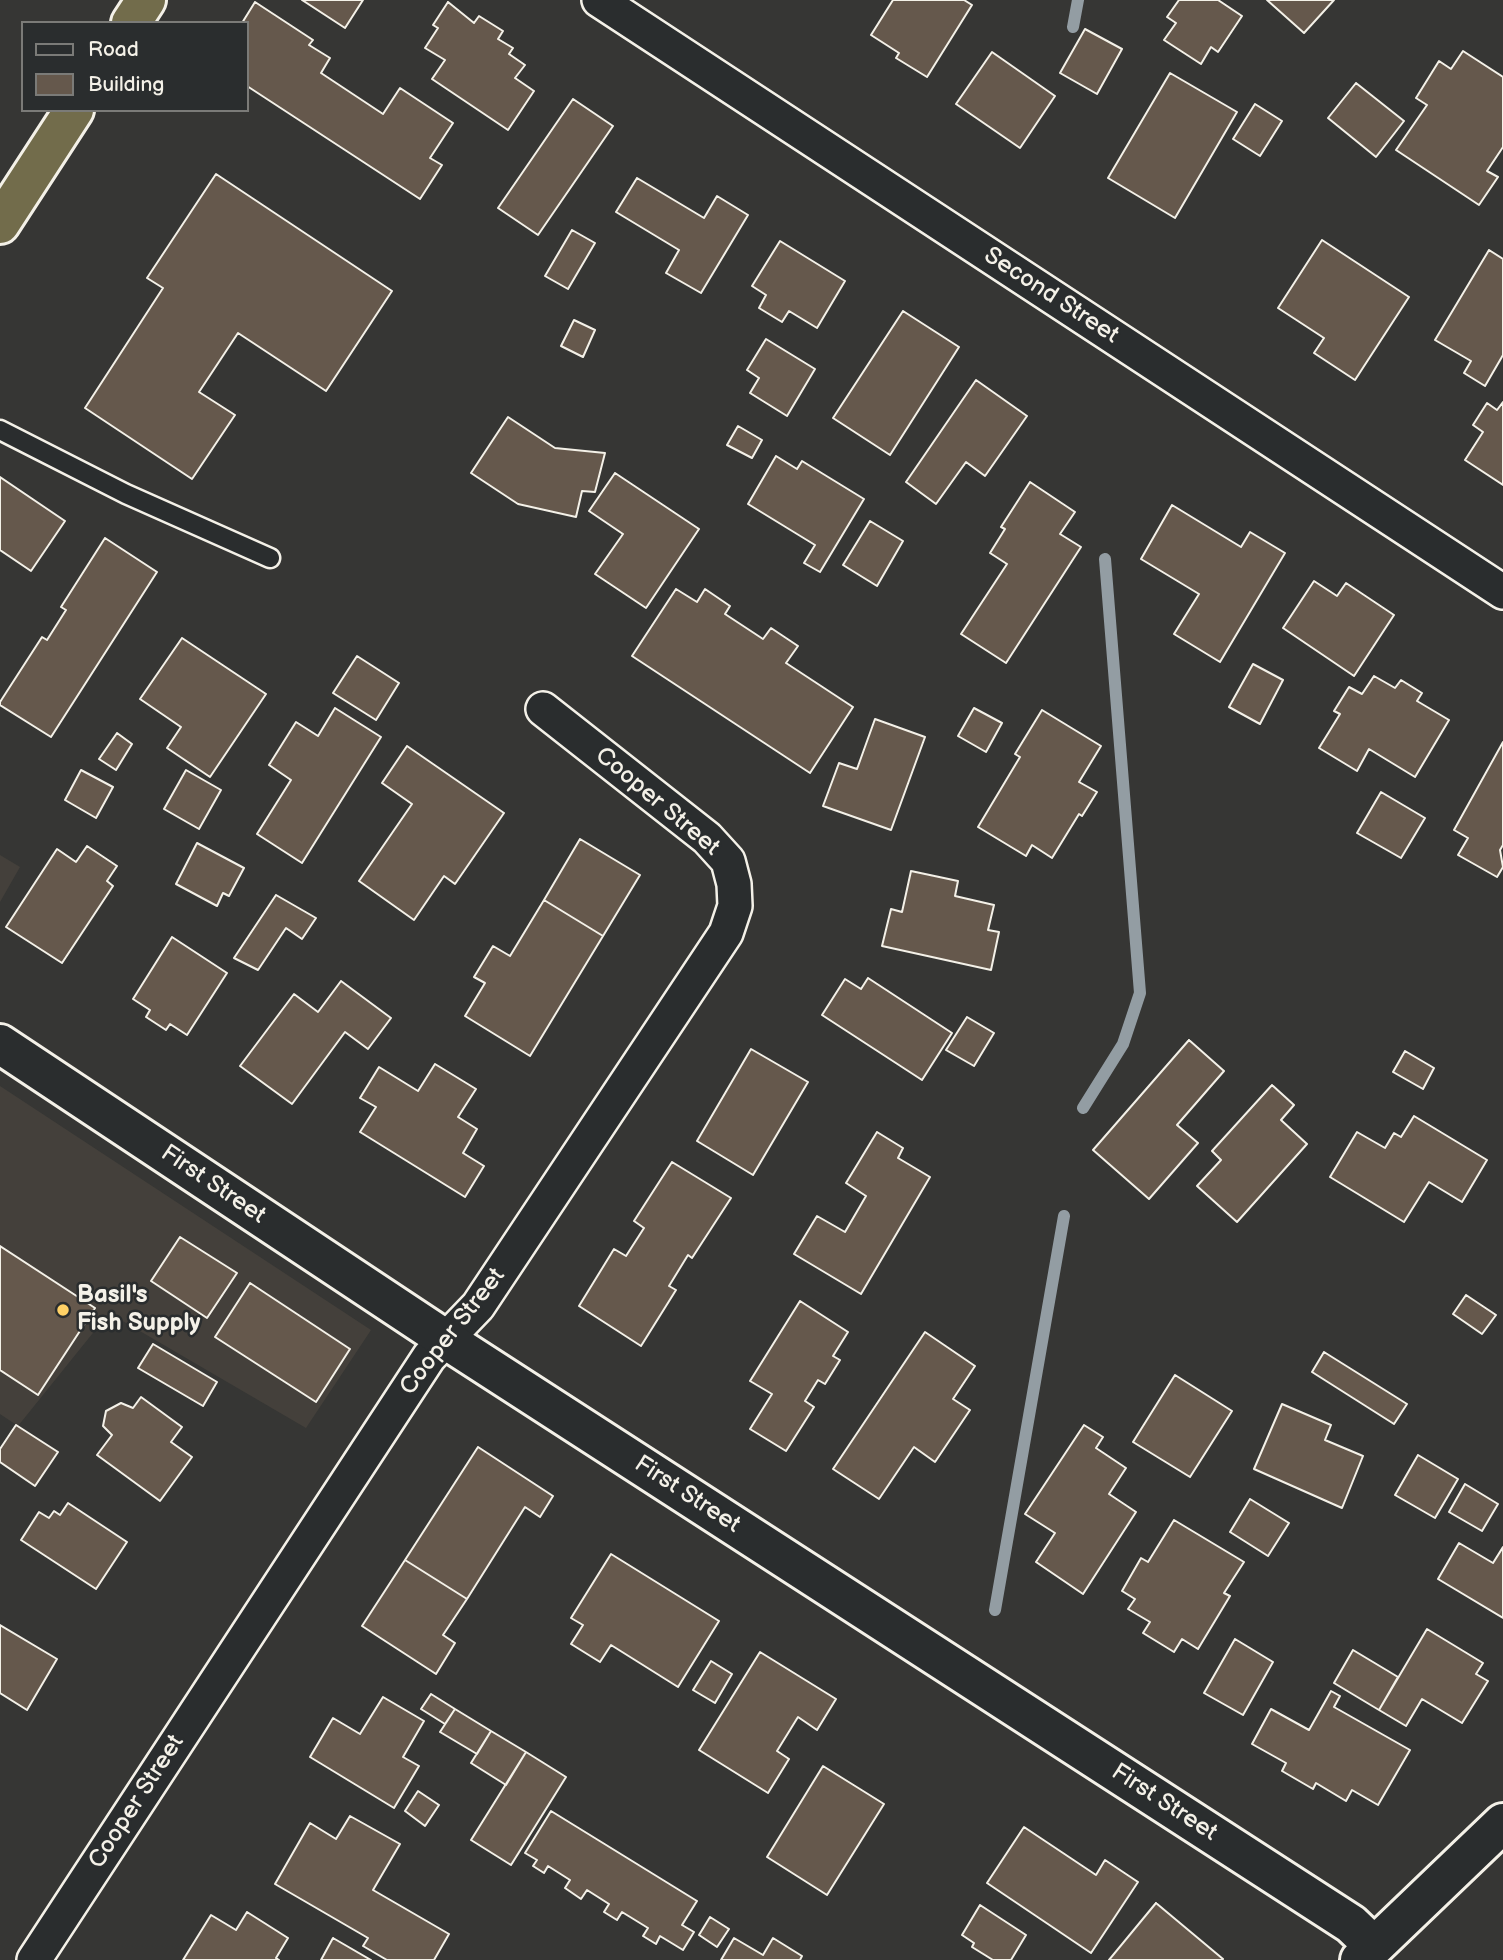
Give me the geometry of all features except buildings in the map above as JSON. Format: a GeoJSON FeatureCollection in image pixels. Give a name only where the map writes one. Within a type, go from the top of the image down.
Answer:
{"type":"FeatureCollection","features":[{"type":"Feature","properties":{"kind":"highway"},"geometry":{"type":"LineString","coordinates":[[132,21],[146,0]]}},
{"type":"Feature","properties":{"kind":"highway"},"geometry":{"type":"LineString","coordinates":[[0,224],[73,112]]}},
{"type":"Feature","properties":{"kind":"street","name":"Second Street"},"geometry":{"type":"LineString","coordinates":[[599,0],[1503,592]]}},
{"type":"Feature","properties":{"kind":"street","name":"Cooper Street"},"geometry":{"type":"LineString","coordinates":[[34,1960],[429,1357],[487,1293],[726,933],[735,906],[734,884],[727,861],[707,838],[543,709]]}},
{"type":"Feature","properties":{"kind":"street","name":"First Street"},"geometry":{"type":"LineString","coordinates":[[0,1044],[445,1339],[1351,1924],[1367,1953]]}},
{"type":"Feature","properties":{"kind":"street"},"geometry":{"type":"LineString","coordinates":[[1367,1953],[1503,1823]]}},
{"type":"Feature","properties":{"kind":"lane"},"geometry":{"type":"LineString","coordinates":[[0,430],[126,494],[270,558]]}},
{"type":"Feature","properties":{"kind":"shaded area"},"geometry":{"type":"Polygon","coordinates":[[[0,855],[20,867],[0,902],[0,855]]]}},
{"type":"Feature","properties":{"kind":"shaded area"},"geometry":{"type":"Polygon","coordinates":[[[0,1086],[371,1330],[306,1428],[109,1313],[18,1426],[0,1414],[0,1086]]]}},
{"type":"Feature","properties":{"kind":"waterway"},"geometry":{"type":"LineString","coordinates":[[1073,27],[1078,0]]}},
{"type":"Feature","properties":{"kind":"waterway"},"geometry":{"type":"LineString","coordinates":[[1083,1108],[1123,1044],[1140,993],[1105,559]]}},
{"type":"Feature","properties":{"kind":"waterway"},"geometry":{"type":"LineString","coordinates":[[995,1610],[1064,1216]]}},
{"type":"Feature","properties":{"kind":"place","name":"Basil's Fish Supply"},"geometry":{"type":"Point","coordinates":[63,1310]}}]}
